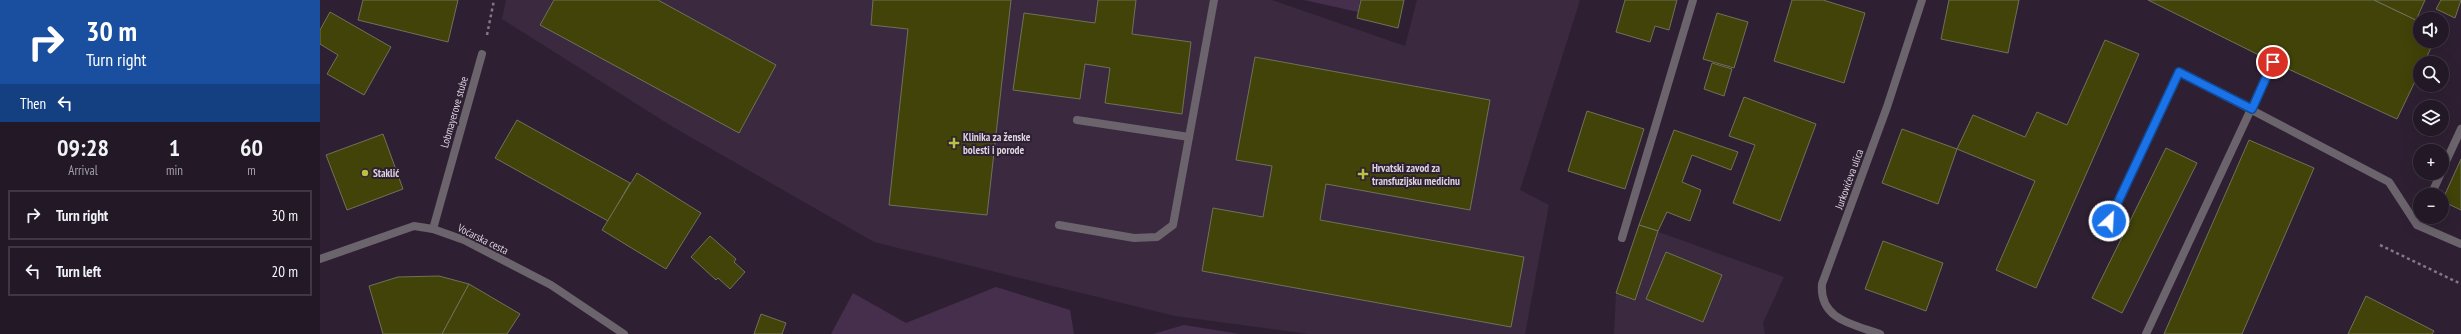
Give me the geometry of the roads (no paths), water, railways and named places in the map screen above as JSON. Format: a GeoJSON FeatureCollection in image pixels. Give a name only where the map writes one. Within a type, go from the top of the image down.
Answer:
{"type":"FeatureCollection","features":[{"type":"Feature","properties":{"kind":"street"},"geometry":{"type":"LineString","coordinates":[[1059,224],[1134,238],[1157,237],[1172,225],[1214,0]]}},
{"type":"Feature","properties":{"kind":"street"},"geometry":{"type":"LineString","coordinates":[[1622,238],[1693,0]]}},
{"type":"Feature","properties":{"kind":"street","name":"Jurkovićeva ulica"},"geometry":{"type":"LineString","coordinates":[[1880,334],[1848,322],[1826,308],[1821,297],[1822,284],[1887,107],[1922,0]]}},
{"type":"Feature","properties":{"kind":"street","name":"Lobmayerove stube"},"geometry":{"type":"LineString","coordinates":[[433,229],[482,54]]}},
{"type":"Feature","properties":{"kind":"street"},"geometry":{"type":"LineString","coordinates":[[2146,334],[2273,62]]}},
{"type":"Feature","properties":{"kind":"street"},"geometry":{"type":"LineString","coordinates":[[2109,221],[2179,72],[2389,182],[2417,225],[2461,244]]}},
{"type":"Feature","properties":{"kind":"street"},"geometry":{"type":"LineString","coordinates":[[1077,120],[1189,137]]}},
{"type":"Feature","properties":{"kind":"street"},"geometry":{"type":"LineString","coordinates":[[2449,154],[2461,128]]}},
{"type":"Feature","properties":{"kind":"street","name":"Voćarska cesta"},"geometry":{"type":"LineString","coordinates":[[320,259],[414,226],[433,229],[464,240],[551,285],[624,334]]}},
{"type":"Feature","properties":{"kind":"place","name":"Klinika za ženske bolesti i porode"},"geometry":{"type":"Point","coordinates":[954,143]}},
{"type":"Feature","properties":{"kind":"place","name":"Staklić"},"geometry":{"type":"Point","coordinates":[365,173]}},
{"type":"Feature","properties":{"kind":"place","name":"Hrvatski zavod za transfuzijsku medicinu"},"geometry":{"type":"Point","coordinates":[1363,174]}}]}
